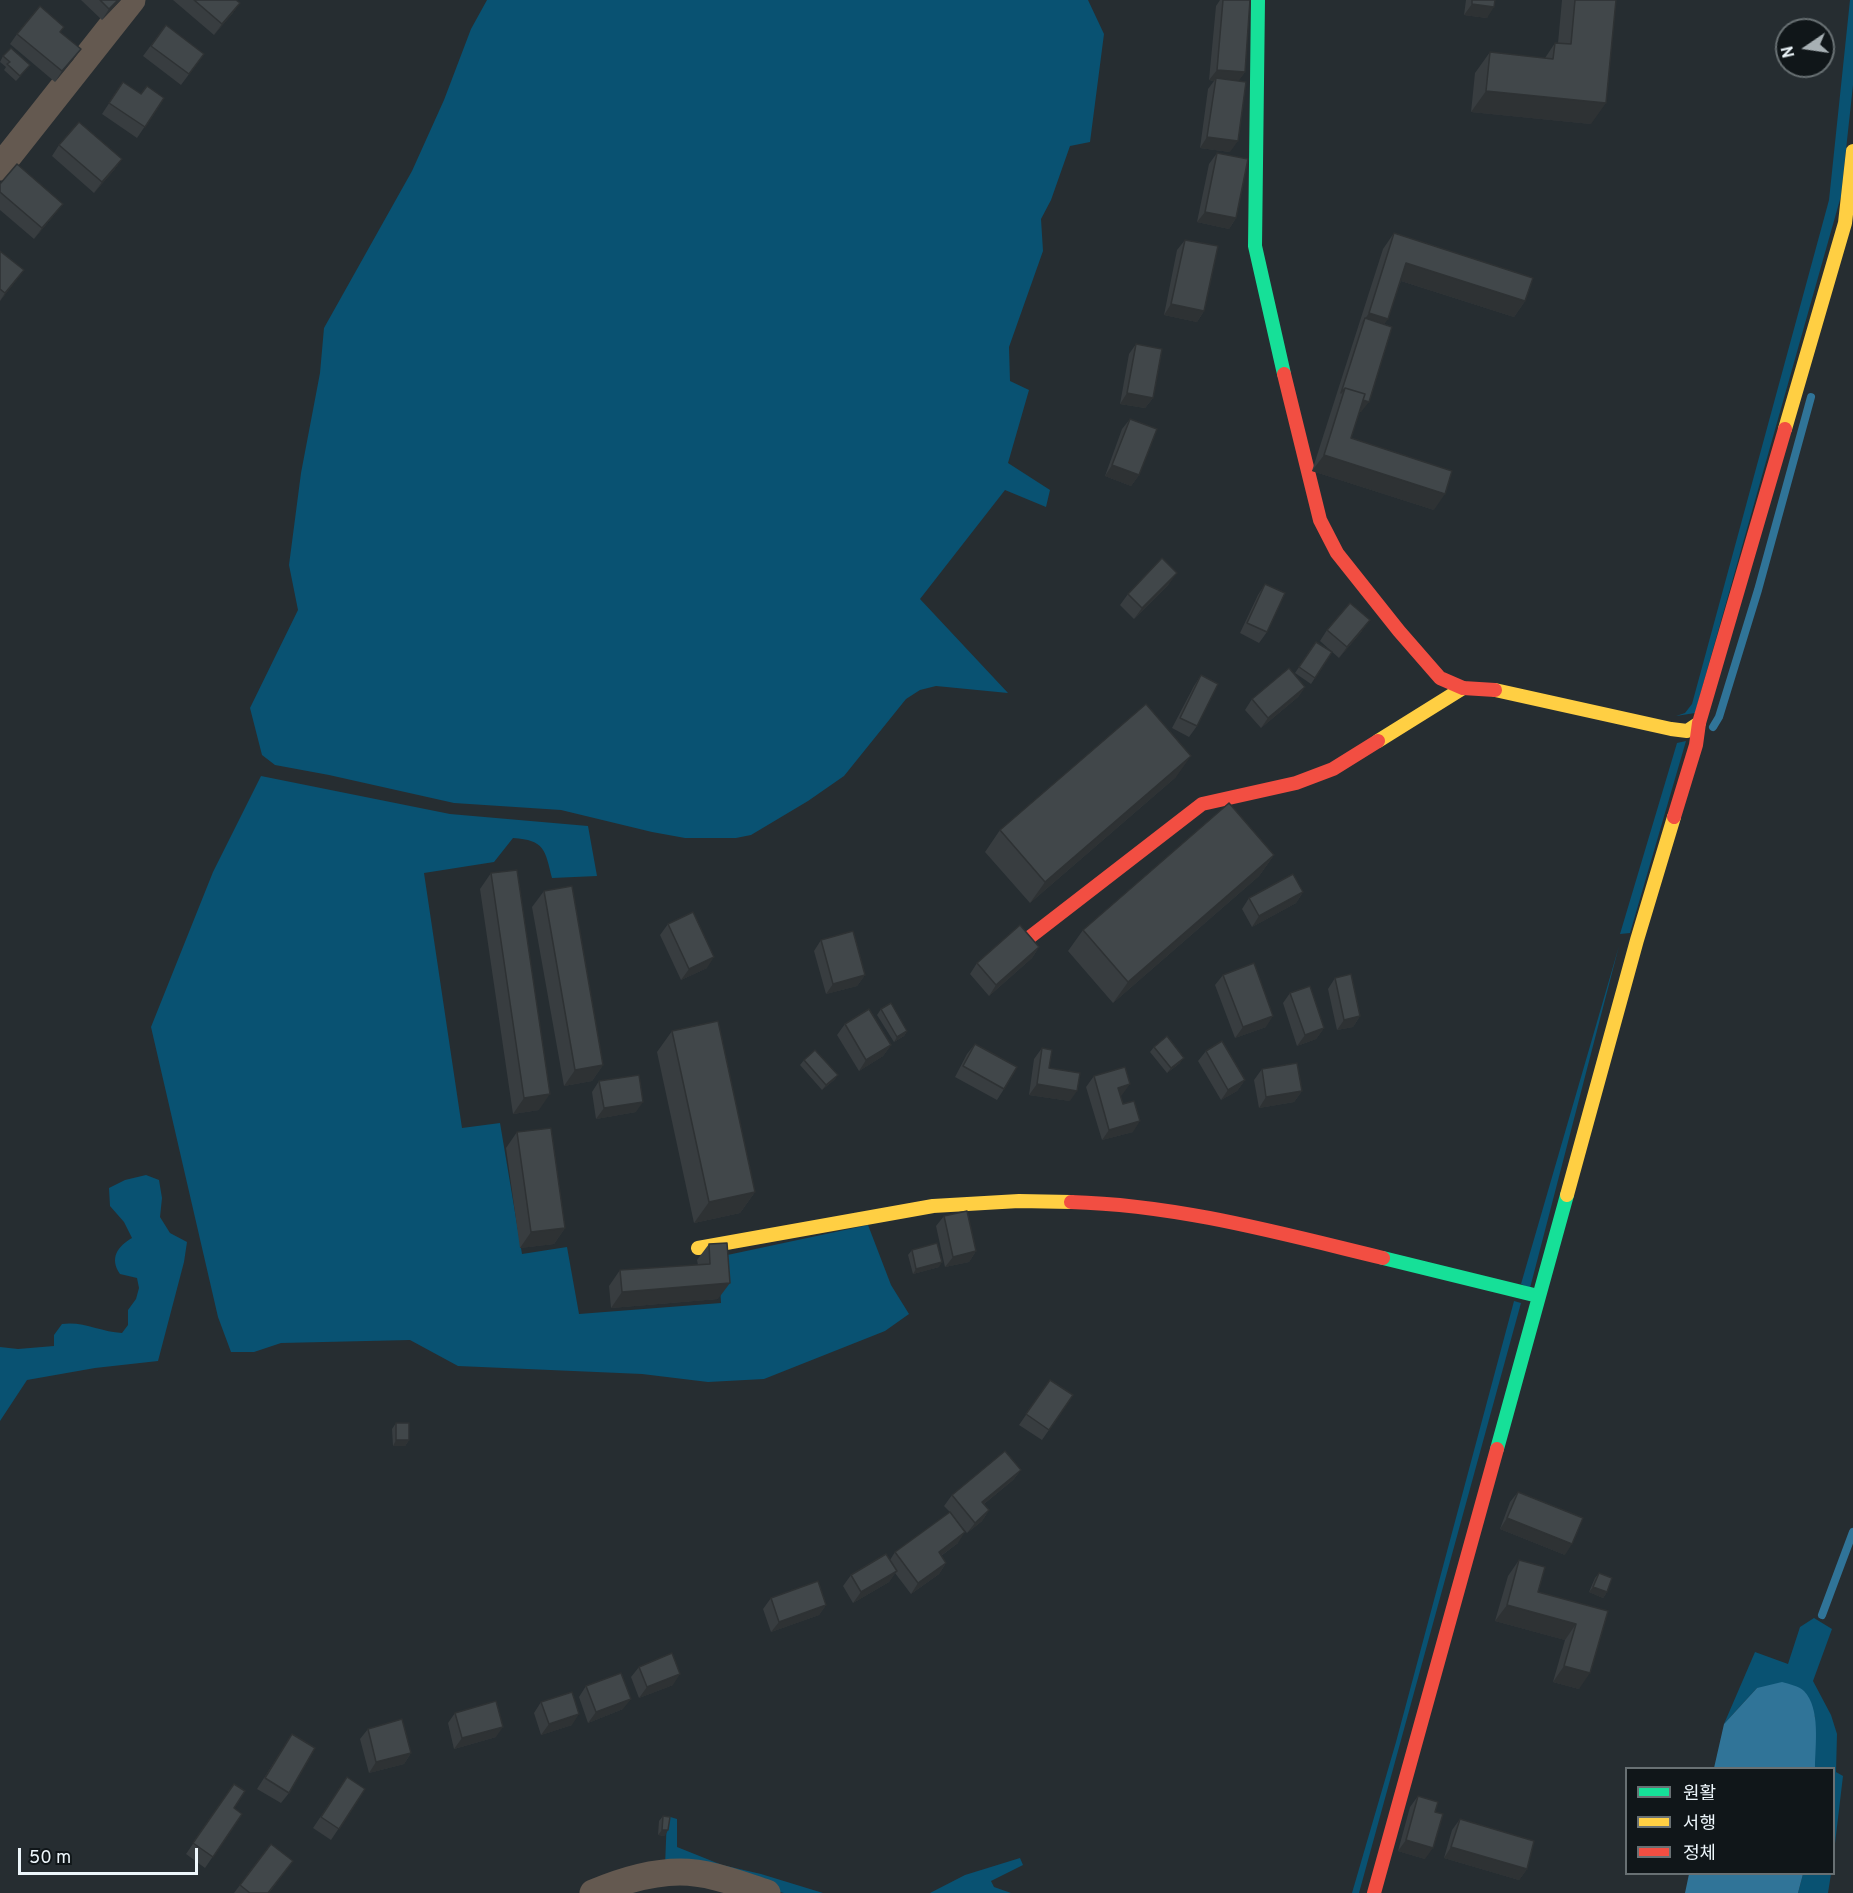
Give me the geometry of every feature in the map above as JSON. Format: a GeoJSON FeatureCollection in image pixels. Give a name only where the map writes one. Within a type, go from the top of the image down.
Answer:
{"type":"FeatureCollection","features":[{"type":"Feature","properties":{"kind":"street"},"geometry":{"type":"LineString","coordinates":[[0,166],[132,0]]}},
{"type":"Feature","properties":{"kind":"street"},"geometry":{"type":"LineString","coordinates":[[1258,0],[1256,246],[1286,384],[1320,520],[1337,553],[1398,631],[1440,678],[1463,688],[1488,688],[1671,729],[1687,731],[1699,723]]}},
{"type":"Feature","properties":{"kind":"street"},"geometry":{"type":"LineString","coordinates":[[1374,1893],[1634,952],[1696,745],[1699,723],[1845,223],[1853,151]]}},
{"type":"Feature","properties":{"kind":"street"},"geometry":{"type":"LineString","coordinates":[[1030,938],[1202,804],[1296,783],[1333,769],[1463,688]]}},
{"type":"Feature","properties":{"kind":"street"},"geometry":{"type":"LineString","coordinates":[[698,1248],[933,1206],[1019,1201],[1102,1203],[1178,1211],[1267,1230],[1538,1296]]}},
{"type":"Feature","properties":{"kind":"street"},"geometry":{"type":"LineString","coordinates":[[593,1893],[625,1882],[680,1872],[720,1878],[767,1893]]}},
{"type":"Feature","properties":{"kind":"shaded area"},"geometry":{"type":"Polygon","coordinates":[[[487,0],[1088,0],[1104,34],[1090,142],[1070,146],[1051,200],[1041,219],[1043,251],[1009,347],[1010,381],[1029,390],[1008,463],[1050,490],[1046,507],[1005,490],[920,599],[1008,693],[936,686],[920,690],[906,699],[844,776],[808,801],[751,835],[736,838],[685,838],[561,810],[454,803],[275,765],[262,755],[250,708],[298,610],[289,565],[301,473],[320,373],[324,328],[412,171],[444,100],[471,29],[487,0]]]}},
{"type":"Feature","properties":{"kind":"shaded area"},"geometry":{"type":"Polygon","coordinates":[[[1850,0],[1853,0],[1853,85],[1841,196],[1695,713],[1676,716],[1685,713],[1692,704],[1829,200],[1850,0]]]}},
{"type":"Feature","properties":{"kind":"shaded area"},"geometry":{"type":"Polygon","coordinates":[[[1686,741],[1630,933],[1620,934],[1677,743],[1686,741]]]}},
{"type":"Feature","properties":{"kind":"shaded area"},"geometry":{"type":"Polygon","coordinates":[[[261,776],[450,814],[588,826],[597,876],[552,878],[542,848],[532,841],[513,838],[494,862],[424,873],[462,1128],[500,1123],[522,1254],[567,1247],[579,1314],[721,1303],[718,1257],[868,1225],[891,1285],[909,1314],[885,1331],[764,1379],[708,1382],[642,1374],[458,1366],[410,1340],[281,1343],[254,1352],[231,1352],[218,1317],[151,1027],[213,872],[261,776]]]}},
{"type":"Feature","properties":{"kind":"shaded area"},"geometry":{"type":"Polygon","coordinates":[[[1619,946],[1530,1288],[1521,1284],[1619,946]]]}},
{"type":"Feature","properties":{"kind":"shaded area"},"geometry":{"type":"Polygon","coordinates":[[[146,1175],[159,1180],[162,1198],[160,1217],[170,1233],[187,1242],[184,1262],[158,1361],[95,1368],[27,1380],[0,1421],[0,1347],[18,1349],[54,1346],[54,1335],[62,1324],[77,1324],[122,1333],[128,1325],[128,1310],[136,1299],[139,1288],[137,1278],[120,1274],[115,1263],[119,1249],[132,1238],[124,1222],[110,1206],[109,1188],[125,1180],[146,1175]]]}},
{"type":"Feature","properties":{"kind":"shaded area"},"geometry":{"type":"Polygon","coordinates":[[[1514,1301],[1521,1303],[1359,1893],[1352,1893],[1396,1742],[1514,1301]]]}},
{"type":"Feature","properties":{"kind":"shaded area"},"geometry":{"type":"Polygon","coordinates":[[[1814,1618],[1832,1629],[1813,1681],[1831,1715],[1837,1734],[1836,1772],[1843,1776],[1835,1844],[1835,1767],[1815,1767],[1815,1716],[1757,1688],[1724,1724],[1755,1652],[1788,1664],[1800,1627],[1814,1618]]]}},
{"type":"Feature","properties":{"kind":"shaded area"},"geometry":{"type":"Polygon","coordinates":[[[1782,1682],[1804,1691],[1813,1707],[1815,1717],[1815,1767],[1714,1767],[1724,1724],[1757,1688],[1782,1682]]]}},
{"type":"Feature","properties":{"kind":"shaded area"},"geometry":{"type":"Polygon","coordinates":[[[667,1816],[677,1819],[677,1847],[722,1865],[823,1893],[784,1893],[665,1866],[667,1816]]]}},
{"type":"Feature","properties":{"kind":"shaded area"},"geometry":{"type":"Polygon","coordinates":[[[1020,1858],[1023,1865],[991,1881],[994,1887],[1011,1893],[930,1893],[965,1875],[1020,1858]]]}},
{"type":"Feature","properties":{"kind":"shaded area"},"geometry":{"type":"Polygon","coordinates":[[[1689,1875],[1803,1875],[1798,1893],[1685,1893],[1689,1875]]]}},
{"type":"Feature","properties":{"kind":"shaded area"},"geometry":{"type":"Polygon","coordinates":[[[1803,1875],[1831,1875],[1828,1893],[1798,1893],[1803,1875]]]}},
{"type":"Feature","properties":{"kind":"building"},"geometry":{"type":"Polygon","coordinates":[[[100,0],[118,0],[109,9],[100,0]]]}},
{"type":"Feature","properties":{"kind":"building"},"geometry":{"type":"Polygon","coordinates":[[[194,0],[236,0],[240,3],[222,24],[194,0]]]}},
{"type":"Feature","properties":{"kind":"building"},"geometry":{"type":"Polygon","coordinates":[[[1223,0],[1250,0],[1245,72],[1217,70],[1223,0]]]}},
{"type":"Feature","properties":{"kind":"building"},"geometry":{"type":"Polygon","coordinates":[[[1472,0],[1495,0],[1494,7],[1472,4],[1472,0]]]}},
{"type":"Feature","properties":{"kind":"building"},"geometry":{"type":"Polygon","coordinates":[[[1575,0],[1616,0],[1606,103],[1486,91],[1490,52],[1553,59],[1555,43],[1571,44],[1575,0]]]}},
{"type":"Feature","properties":{"kind":"building"},"geometry":{"type":"Polygon","coordinates":[[[40,6],[64,27],[60,32],[81,49],[62,71],[17,34],[40,6]]]}},
{"type":"Feature","properties":{"kind":"building"},"geometry":{"type":"Polygon","coordinates":[[[166,25],[204,54],[189,74],[151,46],[166,25]]]}},
{"type":"Feature","properties":{"kind":"building"},"geometry":{"type":"Polygon","coordinates":[[[11,48],[30,65],[20,76],[7,64],[10,62],[3,56],[11,48]]]}},
{"type":"Feature","properties":{"kind":"building"},"geometry":{"type":"Polygon","coordinates":[[[1216,78],[1246,82],[1238,141],[1207,137],[1216,78]]]}},
{"type":"Feature","properties":{"kind":"building"},"geometry":{"type":"Polygon","coordinates":[[[123,82],[141,94],[147,86],[164,98],[145,127],[109,103],[123,82]]]}},
{"type":"Feature","properties":{"kind":"building"},"geometry":{"type":"Polygon","coordinates":[[[79,122],[122,159],[102,182],[59,145],[79,122]]]}},
{"type":"Feature","properties":{"kind":"building"},"geometry":{"type":"Polygon","coordinates":[[[1217,153],[1248,159],[1236,218],[1205,212],[1217,153]]]}},
{"type":"Feature","properties":{"kind":"building"},"geometry":{"type":"Polygon","coordinates":[[[17,164],[63,204],[42,228],[0,192],[0,184],[17,164]]]}},
{"type":"Feature","properties":{"kind":"building"},"geometry":{"type":"Polygon","coordinates":[[[1394,233],[1533,278],[1525,301],[1406,263],[1388,319],[1369,313],[1394,233]]]}},
{"type":"Feature","properties":{"kind":"building"},"geometry":{"type":"Polygon","coordinates":[[[1185,240],[1218,246],[1204,311],[1171,304],[1185,240]]]}},
{"type":"Feature","properties":{"kind":"building"},"geometry":{"type":"Polygon","coordinates":[[[0,251],[24,270],[5,293],[0,289],[0,251]]]}},
{"type":"Feature","properties":{"kind":"building"},"geometry":{"type":"Polygon","coordinates":[[[1365,318],[1392,327],[1369,402],[1363,400],[1365,394],[1345,388],[1341,393],[1365,318]]]}},
{"type":"Feature","properties":{"kind":"building"},"geometry":{"type":"Polygon","coordinates":[[[1136,344],[1162,349],[1153,398],[1127,393],[1136,344]]]}},
{"type":"Feature","properties":{"kind":"building"},"geometry":{"type":"Polygon","coordinates":[[[1345,388],[1365,394],[1351,438],[1452,471],[1445,494],[1324,455],[1345,388]]]}},
{"type":"Feature","properties":{"kind":"building"},"geometry":{"type":"Polygon","coordinates":[[[1130,419],[1157,429],[1139,475],[1112,465],[1130,419]]]}},
{"type":"Feature","properties":{"kind":"building"},"geometry":{"type":"Polygon","coordinates":[[[1162,558],[1177,573],[1142,608],[1128,594],[1162,558]]]}},
{"type":"Feature","properties":{"kind":"building"},"geometry":{"type":"Polygon","coordinates":[[[1265,584],[1285,593],[1267,632],[1247,623],[1265,584]]]}},
{"type":"Feature","properties":{"kind":"building"},"geometry":{"type":"Polygon","coordinates":[[[1350,603],[1370,620],[1347,647],[1327,630],[1350,603]]]}},
{"type":"Feature","properties":{"kind":"building"},"geometry":{"type":"Polygon","coordinates":[[[1316,642],[1332,652],[1315,678],[1299,667],[1316,642]]]}},
{"type":"Feature","properties":{"kind":"building"},"geometry":{"type":"Polygon","coordinates":[[[1289,668],[1305,687],[1268,718],[1252,699],[1289,668]]]}},
{"type":"Feature","properties":{"kind":"building"},"geometry":{"type":"Polygon","coordinates":[[[1201,675],[1218,684],[1197,726],[1180,718],[1201,675]]]}},
{"type":"Feature","properties":{"kind":"building"},"geometry":{"type":"Polygon","coordinates":[[[1146,704],[1191,756],[1045,882],[1000,830],[1146,704]]]}},
{"type":"Feature","properties":{"kind":"building"},"geometry":{"type":"Polygon","coordinates":[[[1229,803],[1274,855],[1128,982],[1083,930],[1229,803]]]}},
{"type":"Feature","properties":{"kind":"building"},"geometry":{"type":"Polygon","coordinates":[[[517,870],[550,1094],[524,1098],[491,873],[517,870]]]}},
{"type":"Feature","properties":{"kind":"building"},"geometry":{"type":"Polygon","coordinates":[[[1293,874],[1303,892],[1259,916],[1249,898],[1293,874]]]}},
{"type":"Feature","properties":{"kind":"building"},"geometry":{"type":"Polygon","coordinates":[[[572,886],[603,1065],[575,1070],[544,891],[572,886]]]}},
{"type":"Feature","properties":{"kind":"building"},"geometry":{"type":"Polygon","coordinates":[[[693,912],[714,957],[689,969],[668,924],[693,912]]]}},
{"type":"Feature","properties":{"kind":"building"},"geometry":{"type":"Polygon","coordinates":[[[1020,925],[1039,947],[996,985],[977,963],[1020,925]]]}},
{"type":"Feature","properties":{"kind":"building"},"geometry":{"type":"Polygon","coordinates":[[[853,931],[865,975],[833,984],[821,940],[853,931]]]}},
{"type":"Feature","properties":{"kind":"building"},"geometry":{"type":"Polygon","coordinates":[[[1254,963],[1273,1016],[1243,1027],[1223,975],[1254,963]]]}},
{"type":"Feature","properties":{"kind":"building"},"geometry":{"type":"Polygon","coordinates":[[[1351,974],[1360,1016],[1344,1020],[1335,978],[1351,974]]]}},
{"type":"Feature","properties":{"kind":"building"},"geometry":{"type":"Polygon","coordinates":[[[1310,986],[1324,1028],[1305,1035],[1290,993],[1310,986]]]}},
{"type":"Feature","properties":{"kind":"building"},"geometry":{"type":"Polygon","coordinates":[[[891,1003],[907,1031],[897,1037],[881,1009],[891,1003]]]}},
{"type":"Feature","properties":{"kind":"building"},"geometry":{"type":"Polygon","coordinates":[[[869,1009],[891,1045],[866,1060],[845,1024],[869,1009]]]}},
{"type":"Feature","properties":{"kind":"building"},"geometry":{"type":"Polygon","coordinates":[[[718,1021],[755,1192],[709,1202],[672,1031],[718,1021]]]}},
{"type":"Feature","properties":{"kind":"building"},"geometry":{"type":"Polygon","coordinates":[[[1167,1036],[1184,1058],[1171,1068],[1154,1047],[1167,1036]]]}},
{"type":"Feature","properties":{"kind":"building"},"geometry":{"type":"Polygon","coordinates":[[[1222,1041],[1245,1080],[1228,1090],[1206,1051],[1222,1041]]]}},
{"type":"Feature","properties":{"kind":"building"},"geometry":{"type":"Polygon","coordinates":[[[975,1044],[1017,1067],[1004,1089],[963,1066],[975,1044]]]}},
{"type":"Feature","properties":{"kind":"building"},"geometry":{"type":"Polygon","coordinates":[[[1042,1048],[1052,1050],[1049,1068],[1080,1073],[1077,1091],[1037,1084],[1042,1048]]]}},
{"type":"Feature","properties":{"kind":"building"},"geometry":{"type":"Polygon","coordinates":[[[815,1050],[838,1075],[826,1085],[804,1060],[815,1050]]]}},
{"type":"Feature","properties":{"kind":"building"},"geometry":{"type":"Polygon","coordinates":[[[1297,1063],[1302,1091],[1266,1097],[1262,1069],[1297,1063]]]}},
{"type":"Feature","properties":{"kind":"building"},"geometry":{"type":"Polygon","coordinates":[[[1125,1067],[1130,1084],[1118,1088],[1123,1104],[1134,1101],[1140,1121],[1109,1130],[1094,1076],[1125,1067]]]}},
{"type":"Feature","properties":{"kind":"building"},"geometry":{"type":"Polygon","coordinates":[[[639,1075],[643,1102],[604,1108],[599,1081],[639,1075]]]}},
{"type":"Feature","properties":{"kind":"building"},"geometry":{"type":"Polygon","coordinates":[[[551,1128],[565,1228],[531,1232],[517,1132],[551,1128]]]}},
{"type":"Feature","properties":{"kind":"building"},"geometry":{"type":"Polygon","coordinates":[[[967,1211],[976,1251],[953,1257],[944,1216],[967,1211]]]}},
{"type":"Feature","properties":{"kind":"building"},"geometry":{"type":"Polygon","coordinates":[[[727,1243],[730,1283],[622,1292],[620,1270],[710,1264],[709,1244],[727,1243]]]}},
{"type":"Feature","properties":{"kind":"building"},"geometry":{"type":"Polygon","coordinates":[[[937,1243],[942,1262],[916,1269],[912,1250],[937,1243]]]}},
{"type":"Feature","properties":{"kind":"building"},"geometry":{"type":"Polygon","coordinates":[[[1050,1380],[1073,1395],[1049,1430],[1026,1414],[1050,1380]]]}},
{"type":"Feature","properties":{"kind":"building"},"geometry":{"type":"Polygon","coordinates":[[[396,1423],[409,1423],[409,1440],[396,1440],[396,1423]]]}},
{"type":"Feature","properties":{"kind":"building"},"geometry":{"type":"Polygon","coordinates":[[[1005,1451],[1021,1470],[982,1502],[989,1510],[975,1523],[952,1495],[1005,1451]]]}},
{"type":"Feature","properties":{"kind":"building"},"geometry":{"type":"Polygon","coordinates":[[[1518,1492],[1583,1518],[1572,1544],[1507,1518],[1518,1492]]]}},
{"type":"Feature","properties":{"kind":"building"},"geometry":{"type":"Polygon","coordinates":[[[950,1512],[965,1532],[939,1552],[946,1563],[918,1583],[895,1552],[950,1512]]]}},
{"type":"Feature","properties":{"kind":"building"},"geometry":{"type":"Polygon","coordinates":[[[886,1554],[897,1571],[861,1592],[851,1575],[886,1554]]]}},
{"type":"Feature","properties":{"kind":"building"},"geometry":{"type":"Polygon","coordinates":[[[1519,1560],[1545,1567],[1538,1592],[1608,1611],[1590,1673],[1564,1666],[1576,1624],[1507,1605],[1519,1560]]]}},
{"type":"Feature","properties":{"kind":"building"},"geometry":{"type":"Polygon","coordinates":[[[1599,1573],[1612,1578],[1607,1592],[1593,1587],[1599,1573]]]}},
{"type":"Feature","properties":{"kind":"building"},"geometry":{"type":"Polygon","coordinates":[[[818,1581],[826,1605],[779,1622],[771,1598],[818,1581]]]}},
{"type":"Feature","properties":{"kind":"building"},"geometry":{"type":"Polygon","coordinates":[[[672,1653],[680,1674],[647,1687],[639,1667],[672,1653]]]}},
{"type":"Feature","properties":{"kind":"building"},"geometry":{"type":"Polygon","coordinates":[[[621,1673],[631,1699],[596,1712],[586,1686],[621,1673]]]}},
{"type":"Feature","properties":{"kind":"building"},"geometry":{"type":"Polygon","coordinates":[[[572,1692],[579,1714],[549,1724],[541,1702],[572,1692]]]}},
{"type":"Feature","properties":{"kind":"building"},"geometry":{"type":"Polygon","coordinates":[[[496,1701],[503,1727],[462,1738],[455,1713],[496,1701]]]}},
{"type":"Feature","properties":{"kind":"building"},"geometry":{"type":"Polygon","coordinates":[[[402,1719],[411,1753],[376,1762],[368,1729],[402,1719]]]}},
{"type":"Feature","properties":{"kind":"building"},"geometry":{"type":"Polygon","coordinates":[[[292,1734],[315,1748],[289,1793],[265,1778],[292,1734]]]}},
{"type":"Feature","properties":{"kind":"building"},"geometry":{"type":"Polygon","coordinates":[[[347,1777],[365,1789],[339,1829],[321,1817],[347,1777]]]}},
{"type":"Feature","properties":{"kind":"building"},"geometry":{"type":"Polygon","coordinates":[[[234,1784],[245,1791],[234,1808],[242,1814],[213,1857],[193,1843],[234,1784]]]}},
{"type":"Feature","properties":{"kind":"building"},"geometry":{"type":"Polygon","coordinates":[[[1418,1796],[1438,1802],[1435,1812],[1443,1814],[1433,1848],[1406,1840],[1418,1796]]]}},
{"type":"Feature","properties":{"kind":"building"},"geometry":{"type":"Polygon","coordinates":[[[663,1816],[670,1817],[668,1830],[662,1830],[663,1816]]]}},
{"type":"Feature","properties":{"kind":"building"},"geometry":{"type":"Polygon","coordinates":[[[1460,1819],[1534,1841],[1527,1869],[1451,1847],[1460,1819]]]}},
{"type":"Feature","properties":{"kind":"building"},"geometry":{"type":"Polygon","coordinates":[[[271,1844],[293,1861],[268,1893],[250,1893],[240,1885],[271,1844]]]}},
{"type":"Feature","properties":{"kind":"waterway"},"geometry":{"type":"LineString","coordinates":[[1713,727],[1719,717],[1758,590],[1811,397]]}},
{"type":"Feature","properties":{"kind":"waterway"},"geometry":{"type":"LineString","coordinates":[[1822,1615],[1853,1532]]}},
{"type":"Feature","properties":{"kind":"traffic: fast"},"geometry":{"type":"LineString","coordinates":[[1258,0],[1255,246],[1284,374]]}},
{"type":"Feature","properties":{"kind":"traffic: fast"},"geometry":{"type":"LineString","coordinates":[[1497,1449],[1567,1195]]}},
{"type":"Feature","properties":{"kind":"traffic: fast"},"geometry":{"type":"LineString","coordinates":[[1383,1258],[1538,1296]]}},
{"type":"Feature","properties":{"kind":"traffic: slow"},"geometry":{"type":"LineString","coordinates":[[1785,429],[1845,223],[1853,151]]}},
{"type":"Feature","properties":{"kind":"traffic: slow"},"geometry":{"type":"LineString","coordinates":[[1378,741],[1463,688]]}},
{"type":"Feature","properties":{"kind":"traffic: slow"},"geometry":{"type":"LineString","coordinates":[[1495,690],[1671,729],[1687,731],[1699,723]]}},
{"type":"Feature","properties":{"kind":"traffic: slow"},"geometry":{"type":"LineString","coordinates":[[1567,1195],[1637,940],[1674,817]]}},
{"type":"Feature","properties":{"kind":"traffic: slow"},"geometry":{"type":"LineString","coordinates":[[698,1248],[933,1206],[1019,1201],[1071,1202]]}},
{"type":"Feature","properties":{"kind":"traffic: jam"},"geometry":{"type":"LineString","coordinates":[[1284,374],[1320,520],[1337,553],[1440,678],[1463,688],[1495,690]]}},
{"type":"Feature","properties":{"kind":"traffic: jam"},"geometry":{"type":"LineString","coordinates":[[1674,817],[1696,745],[1699,723],[1785,429]]}},
{"type":"Feature","properties":{"kind":"traffic: jam"},"geometry":{"type":"LineString","coordinates":[[1030,937],[1202,804],[1296,783],[1333,769],[1378,741]]}},
{"type":"Feature","properties":{"kind":"traffic: jam"},"geometry":{"type":"LineString","coordinates":[[1071,1202],[1111,1204],[1189,1214],[1383,1258]]}},
{"type":"Feature","properties":{"kind":"traffic: jam"},"geometry":{"type":"LineString","coordinates":[[1374,1893],[1497,1449]]}}]}
